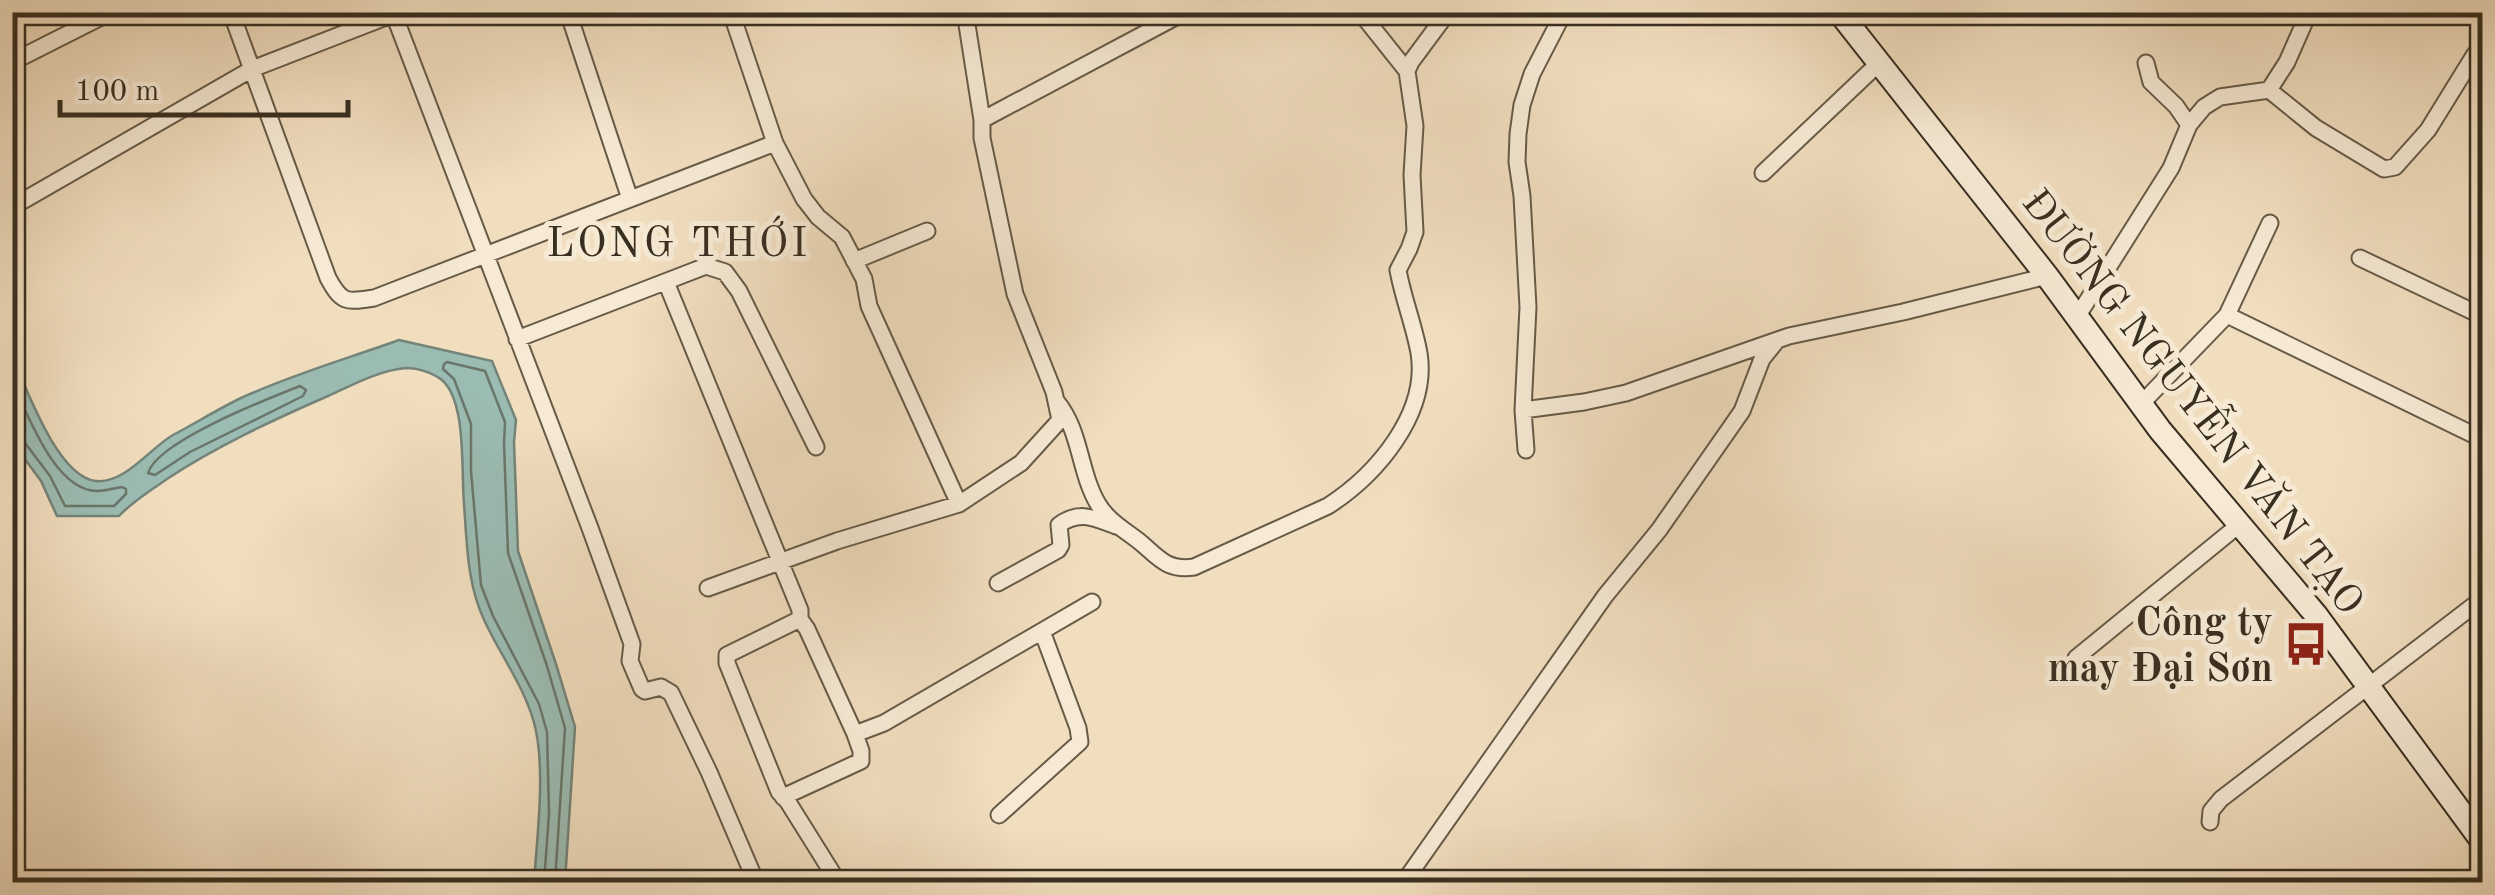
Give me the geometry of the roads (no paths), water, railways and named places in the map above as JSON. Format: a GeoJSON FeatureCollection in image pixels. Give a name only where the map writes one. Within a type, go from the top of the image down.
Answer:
{"type":"FeatureCollection","features":[{"type":"Feature","properties":{"kind":"main road","name":"ĐƯỜNG NGUYỄN VĂN TẠO"},"geometry":{"type":"LineString","coordinates":[[1840,12],[2141,404],[2316,615],[2482,841]]}},
{"type":"Feature","properties":{"kind":"street"},"geometry":{"type":"LineString","coordinates":[[12,62],[111,12]]}},
{"type":"Feature","properties":{"kind":"street"},"geometry":{"type":"LineString","coordinates":[[254,12],[233,16],[328,278],[337,296],[350,302],[374,298],[775,143]]}},
{"type":"Feature","properties":{"kind":"street"},"geometry":{"type":"LineString","coordinates":[[568,12],[630,199]]}},
{"type":"Feature","properties":{"kind":"street"},"geometry":{"type":"LineString","coordinates":[[730,12],[775,143],[804,199],[842,236],[864,280],[869,306],[959,504]]}},
{"type":"Feature","properties":{"kind":"street"},"geometry":{"type":"LineString","coordinates":[[708,588],[837,541],[959,504],[1020,464],[1060,420],[1057,402],[1014,294],[982,138],[965,12]]}},
{"type":"Feature","properties":{"kind":"street"},"geometry":{"type":"LineString","coordinates":[[982,120],[1185,12]]}},
{"type":"Feature","properties":{"kind":"street"},"geometry":{"type":"LineString","coordinates":[[1057,402],[1074,431],[1084,472],[1100,508],[1154,556],[1175,568],[1194,567],[1328,506],[1348,494],[1380,460],[1400,434],[1414,403],[1420,374],[1419,354],[1398,270],[1415,232],[1415,126],[1407,71],[1360,12]]}},
{"type":"Feature","properties":{"kind":"street"},"geometry":{"type":"LineString","coordinates":[[1407,71],[1448,12]]}},
{"type":"Feature","properties":{"kind":"street"},"geometry":{"type":"LineString","coordinates":[[1526,450],[1523,410],[1528,307],[1518,134],[1532,74],[1564,12]]}},
{"type":"Feature","properties":{"kind":"street"},"geometry":{"type":"LineString","coordinates":[[2269,90],[2287,62],[2309,12]]}},
{"type":"Feature","properties":{"kind":"street"},"geometry":{"type":"LineString","coordinates":[[12,207],[252,69],[395,13],[602,559],[632,644],[630,660],[645,691],[661,687],[671,693],[756,882]]}},
{"type":"Feature","properties":{"kind":"street"},"geometry":{"type":"LineString","coordinates":[[2077,317],[2171,168],[2190,125],[2204,106],[2220,97],[2269,90],[2316,128],[2390,169],[2428,130],[2475,54]]}},
{"type":"Feature","properties":{"kind":"street"},"geometry":{"type":"LineString","coordinates":[[1763,172],[1879,62]]}},
{"type":"Feature","properties":{"kind":"street"},"geometry":{"type":"LineString","coordinates":[[2146,63],[2151,82],[2190,125]]}},
{"type":"Feature","properties":{"kind":"street"},"geometry":{"type":"LineString","coordinates":[[2141,404],[2227,315],[2270,223]]}},
{"type":"Feature","properties":{"kind":"street"},"geometry":{"type":"LineString","coordinates":[[854,261],[927,231]]}},
{"type":"Feature","properties":{"kind":"street"},"geometry":{"type":"LineString","coordinates":[[2360,258],[2482,316]]}},
{"type":"Feature","properties":{"kind":"street"},"geometry":{"type":"LineString","coordinates":[[518,339],[706,266],[726,272],[816,447]]}},
{"type":"Feature","properties":{"kind":"street"},"geometry":{"type":"LineString","coordinates":[[1523,410],[1626,392],[1789,336],[2046,276]]}},
{"type":"Feature","properties":{"kind":"street"},"geometry":{"type":"LineString","coordinates":[[666,282],[800,610],[800,620],[861,751],[861,761],[783,797]]}},
{"type":"Feature","properties":{"kind":"street"},"geometry":{"type":"LineString","coordinates":[[2227,315],[2482,439]]}},
{"type":"Feature","properties":{"kind":"street"},"geometry":{"type":"LineString","coordinates":[[1404,882],[1605,596],[1659,530],[1742,411],[1762,359],[1775,342]]}},
{"type":"Feature","properties":{"kind":"street"},"geometry":{"type":"LineString","coordinates":[[998,583],[1058,550],[1059,525],[1066,520],[1088,516],[1122,529]]}},
{"type":"Feature","properties":{"kind":"street"},"geometry":{"type":"LineString","coordinates":[[2076,658],[2240,524]]}},
{"type":"Feature","properties":{"kind":"street"},"geometry":{"type":"LineString","coordinates":[[2210,822],[2220,798],[2482,600]]}},
{"type":"Feature","properties":{"kind":"street"},"geometry":{"type":"LineString","coordinates":[[855,734],[884,723],[1092,602]]}},
{"type":"Feature","properties":{"kind":"street"},"geometry":{"type":"LineString","coordinates":[[800,620],[728,655],[728,669],[779,792],[838,882]]}},
{"type":"Feature","properties":{"kind":"street"},"geometry":{"type":"LineString","coordinates":[[999,815],[1080,742],[1042,631]]}},
{"type":"Feature","properties":{"kind":"water"},"geometry":{"type":"Polygon","coordinates":[[[399,340],[492,361],[516,420],[518,551],[575,727],[565,882],[534,882],[540,787],[536,731],[527,703],[485,622],[475,594],[467,549],[459,420],[456,404],[442,380],[425,371],[406,368],[366,379],[206,455],[148,492],[119,516],[57,516],[41,481],[13,443],[13,358],[57,449],[82,476],[96,481],[117,477],[173,435],[241,398],[399,340]]]}},
{"type":"Feature","properties":{"kind":"place","name":"Công ty may Đại Sơn"},"geometry":{"type":"Point","coordinates":[2306,644]}},
{"type":"Feature","properties":{"kind":"district","name":"LONG THỚI"},"geometry":{"type":"Point","coordinates":[678,241]}}]}
